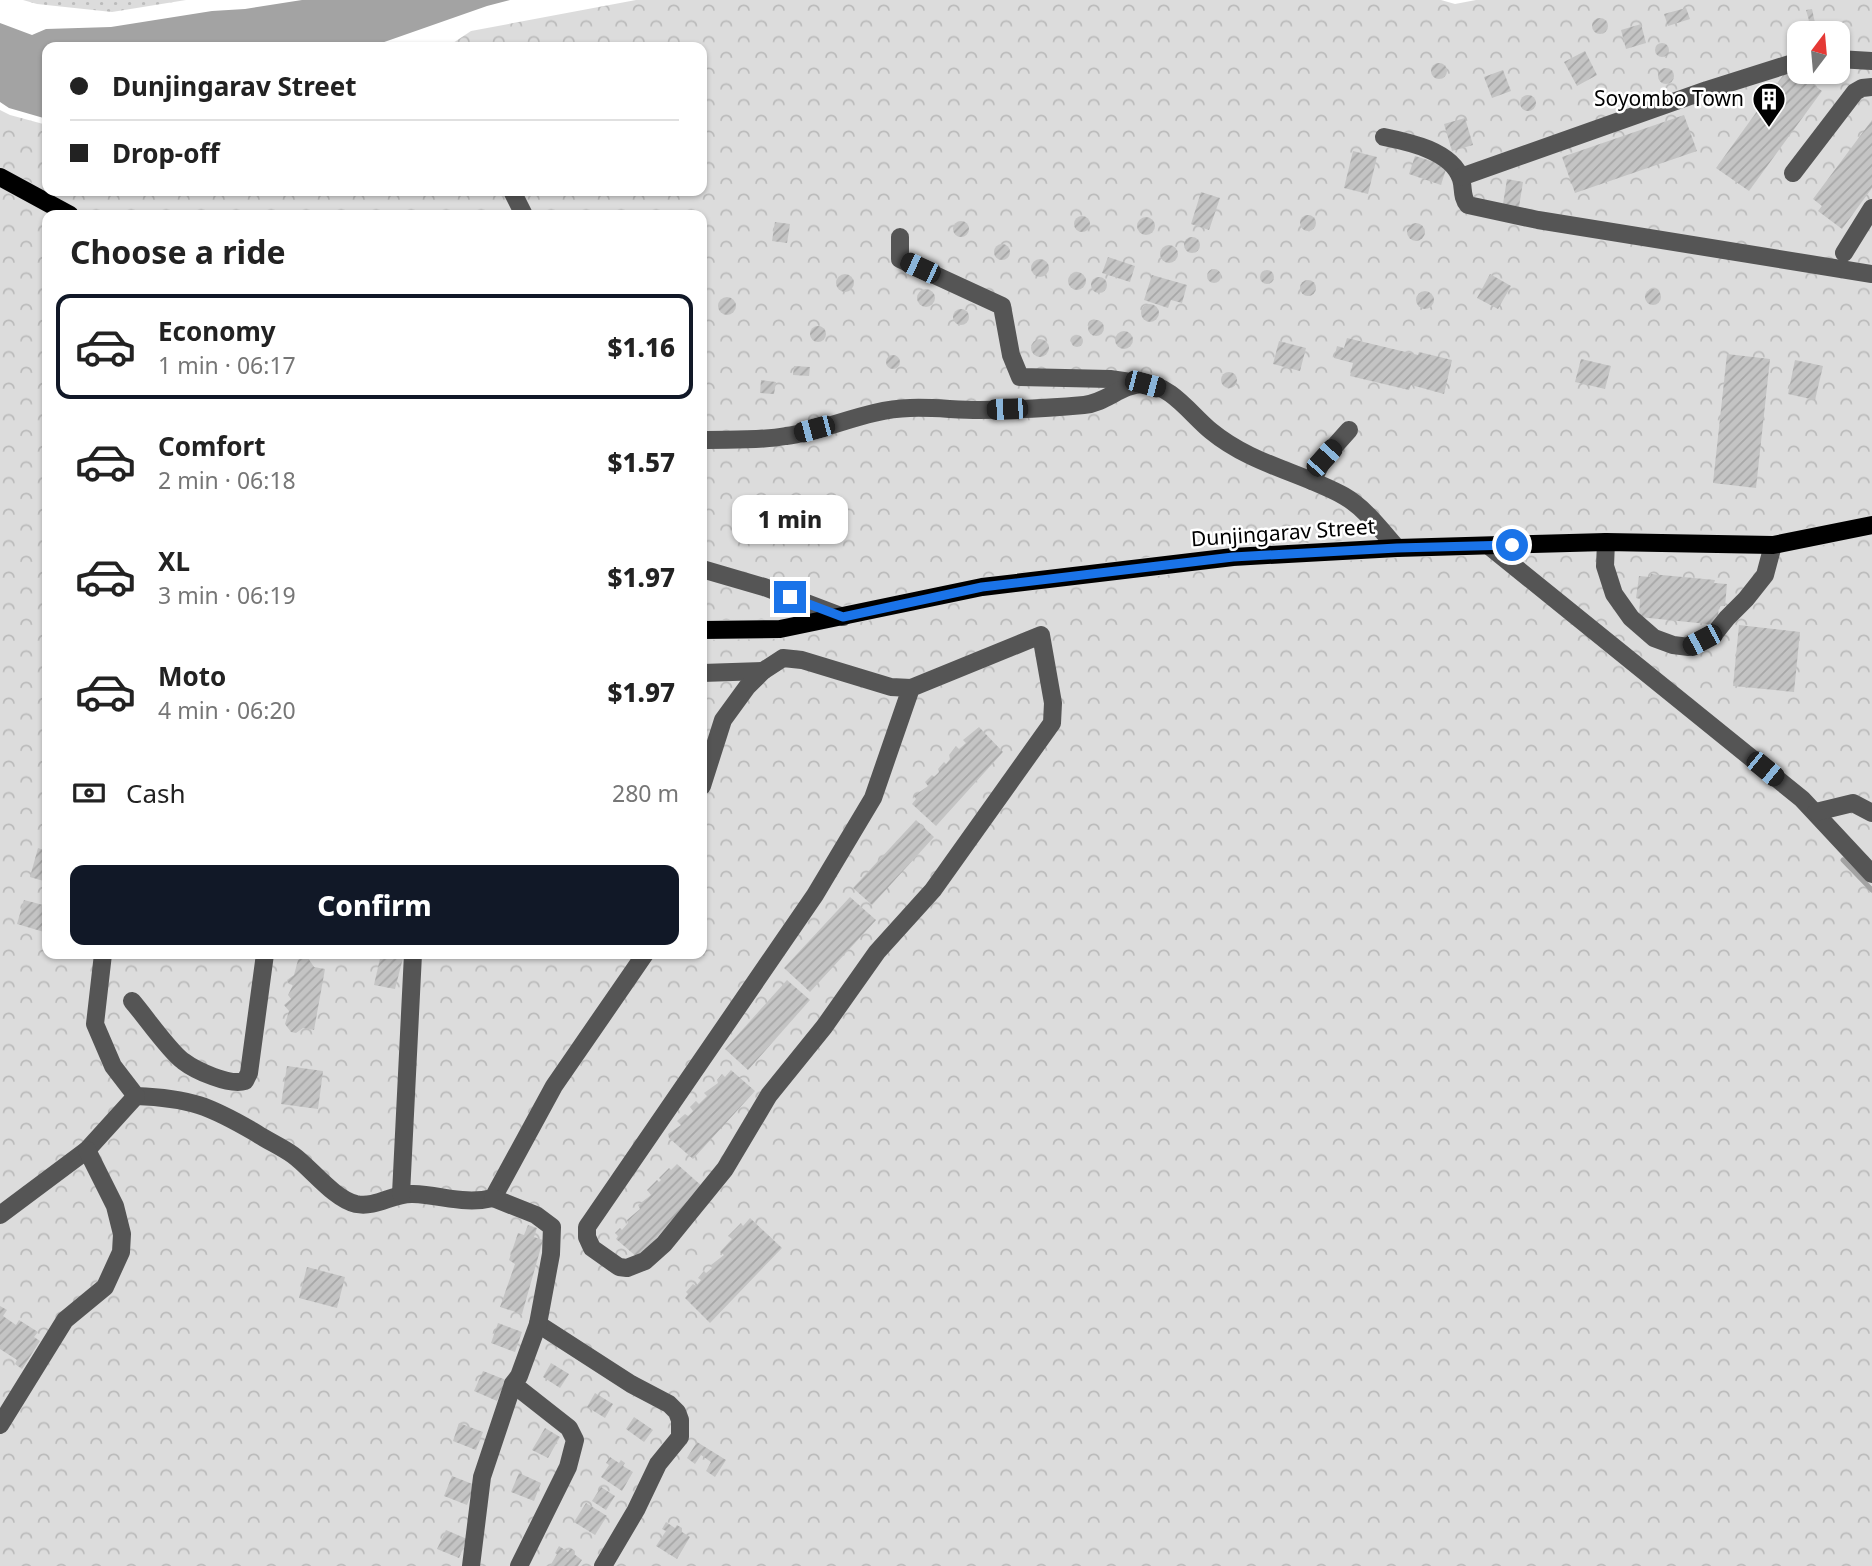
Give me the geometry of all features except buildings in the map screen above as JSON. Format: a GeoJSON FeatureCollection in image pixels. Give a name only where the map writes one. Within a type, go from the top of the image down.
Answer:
{"type":"FeatureCollection","features":[{"type":"Feature","properties":{"kind":"main road"},"geometry":{"type":"LineString","coordinates":[[0,177],[61,210]]}},
{"type":"Feature","properties":{"kind":"main road","name":"Dunjingarav Street"},"geometry":{"type":"LineString","coordinates":[[707,630],[780,629],[982,587],[1233,557],[1397,548],[1606,542],[1773,545],[1872,525]]}},
{"type":"Feature","properties":{"kind":"street"},"geometry":{"type":"LineString","coordinates":[[1850,60],[1872,61]]}},
{"type":"Feature","properties":{"kind":"street"},"geometry":{"type":"LineString","coordinates":[[1461,177],[1707,90],[1787,65]]}},
{"type":"Feature","properties":{"kind":"street"},"geometry":{"type":"LineString","coordinates":[[1793,173],[1855,92],[1872,87]]}},
{"type":"Feature","properties":{"kind":"street"},"geometry":{"type":"LineString","coordinates":[[1384,137],[1414,143],[1435,152],[1461,177],[1465,202],[1492,212],[1872,274]]}},
{"type":"Feature","properties":{"kind":"street"},"geometry":{"type":"LineString","coordinates":[[1844,253],[1872,208]]}},
{"type":"Feature","properties":{"kind":"street"},"geometry":{"type":"LineString","coordinates":[[900,237],[900,259],[1002,306],[1011,355],[1020,377],[1110,379],[1159,387],[1234,448],[1265,464],[1346,497],[1363,510],[1397,548]]}},
{"type":"Feature","properties":{"kind":"street"},"geometry":{"type":"LineString","coordinates":[[707,439],[786,437],[885,411],[909,408],[981,410],[1095,404],[1130,387],[1145,384]]}},
{"type":"Feature","properties":{"kind":"street"},"geometry":{"type":"LineString","coordinates":[[1312,481],[1324,458],[1349,430]]}},
{"type":"Feature","properties":{"kind":"street"},"geometry":{"type":"LineString","coordinates":[[1606,542],[1605,566],[1614,594],[1630,618],[1654,638],[1689,647],[1715,634],[1746,599],[1765,575],[1773,545]]}},
{"type":"Feature","properties":{"kind":"street"},"geometry":{"type":"LineString","coordinates":[[1489,546],[1787,786],[1872,873]]}},
{"type":"Feature","properties":{"kind":"street"},"geometry":{"type":"LineString","coordinates":[[707,570],[764,587],[843,617]]}},
{"type":"Feature","properties":{"kind":"street"},"geometry":{"type":"LineString","coordinates":[[780,629],[783,658]]}},
{"type":"Feature","properties":{"kind":"street"},"geometry":{"type":"LineString","coordinates":[[707,770],[723,720],[747,687],[763,671],[783,658],[802,660],[891,687],[911,688],[1041,635],[1054,703],[1052,723],[933,890],[877,952],[824,1027],[769,1095],[725,1169],[695,1209],[645,1261],[627,1268],[619,1266],[592,1248],[587,1237],[587,1227],[821,884],[873,798],[911,688]]}},
{"type":"Feature","properties":{"kind":"street"},"geometry":{"type":"LineString","coordinates":[[707,673],[763,671]]}},
{"type":"Feature","properties":{"kind":"street"},"geometry":{"type":"LineString","coordinates":[[1816,813],[1853,803],[1872,813]]}},
{"type":"Feature","properties":{"kind":"street"},"geometry":{"type":"LineString","coordinates":[[102,959],[95,1024],[113,1066],[136,1096],[171,1098],[221,1112],[293,1155],[354,1204],[385,1202],[401,1194],[475,1202],[492,1198],[536,1214],[552,1227],[551,1254],[538,1324],[519,1376],[513,1384],[482,1476],[471,1566]]}},
{"type":"Feature","properties":{"kind":"street"},"geometry":{"type":"LineString","coordinates":[[132,1001],[182,1060],[211,1075],[241,1083],[249,1073],[263,959]]}},
{"type":"Feature","properties":{"kind":"street"},"geometry":{"type":"LineString","coordinates":[[401,1194],[413,959]]}},
{"type":"Feature","properties":{"kind":"street"},"geometry":{"type":"LineString","coordinates":[[492,1198],[554,1086],[642,959]]}},
{"type":"Feature","properties":{"kind":"street"},"geometry":{"type":"LineString","coordinates":[[0,1215],[87,1150],[136,1096]]}},
{"type":"Feature","properties":{"kind":"street"},"geometry":{"type":"LineString","coordinates":[[0,1425],[65,1320],[106,1287],[121,1252],[122,1234],[115,1206],[87,1150]]}},
{"type":"Feature","properties":{"kind":"street"},"geometry":{"type":"LineString","coordinates":[[538,1324],[631,1384],[669,1404],[680,1420],[680,1437],[658,1464],[636,1510],[603,1566]]}},
{"type":"Feature","properties":{"kind":"street"},"geometry":{"type":"LineString","coordinates":[[513,1384],[569,1428],[575,1440],[568,1467],[519,1566]]}},
{"type":"Feature","properties":{"kind":"green space"},"geometry":{"type":"Polygon","coordinates":[[[23,0],[186,0],[112,12],[23,0]]]}},
{"type":"Feature","properties":{"kind":"green space"},"geometry":{"type":"Polygon","coordinates":[[[636,0],[1441,0],[1455,4],[1476,0],[1872,0],[1872,1566],[0,1566],[0,110],[42,124],[42,196],[707,196],[707,42],[454,42],[471,31],[636,0]]]}},
{"type":"Feature","properties":{"kind":"shaded area"},"geometry":{"type":"Polygon","coordinates":[[[302,0],[510,0],[384,42],[42,42],[42,118],[9,108],[0,102],[0,23],[32,35],[46,29],[111,27],[212,11],[302,0]]]}},
{"type":"Feature","properties":{"kind":"waterway"},"geometry":{"type":"LineString","coordinates":[[1843,860],[1872,890]]}},
{"type":"Feature","properties":{"kind":"place","name":"Soyombo Town"},"geometry":{"type":"Point","coordinates":[1769,129]}},
{"type":"Feature","properties":{"kind":"route"},"geometry":{"type":"LineString","coordinates":[[790,597],[843,617],[982,587],[1233,557],[1512,545]]}}]}
